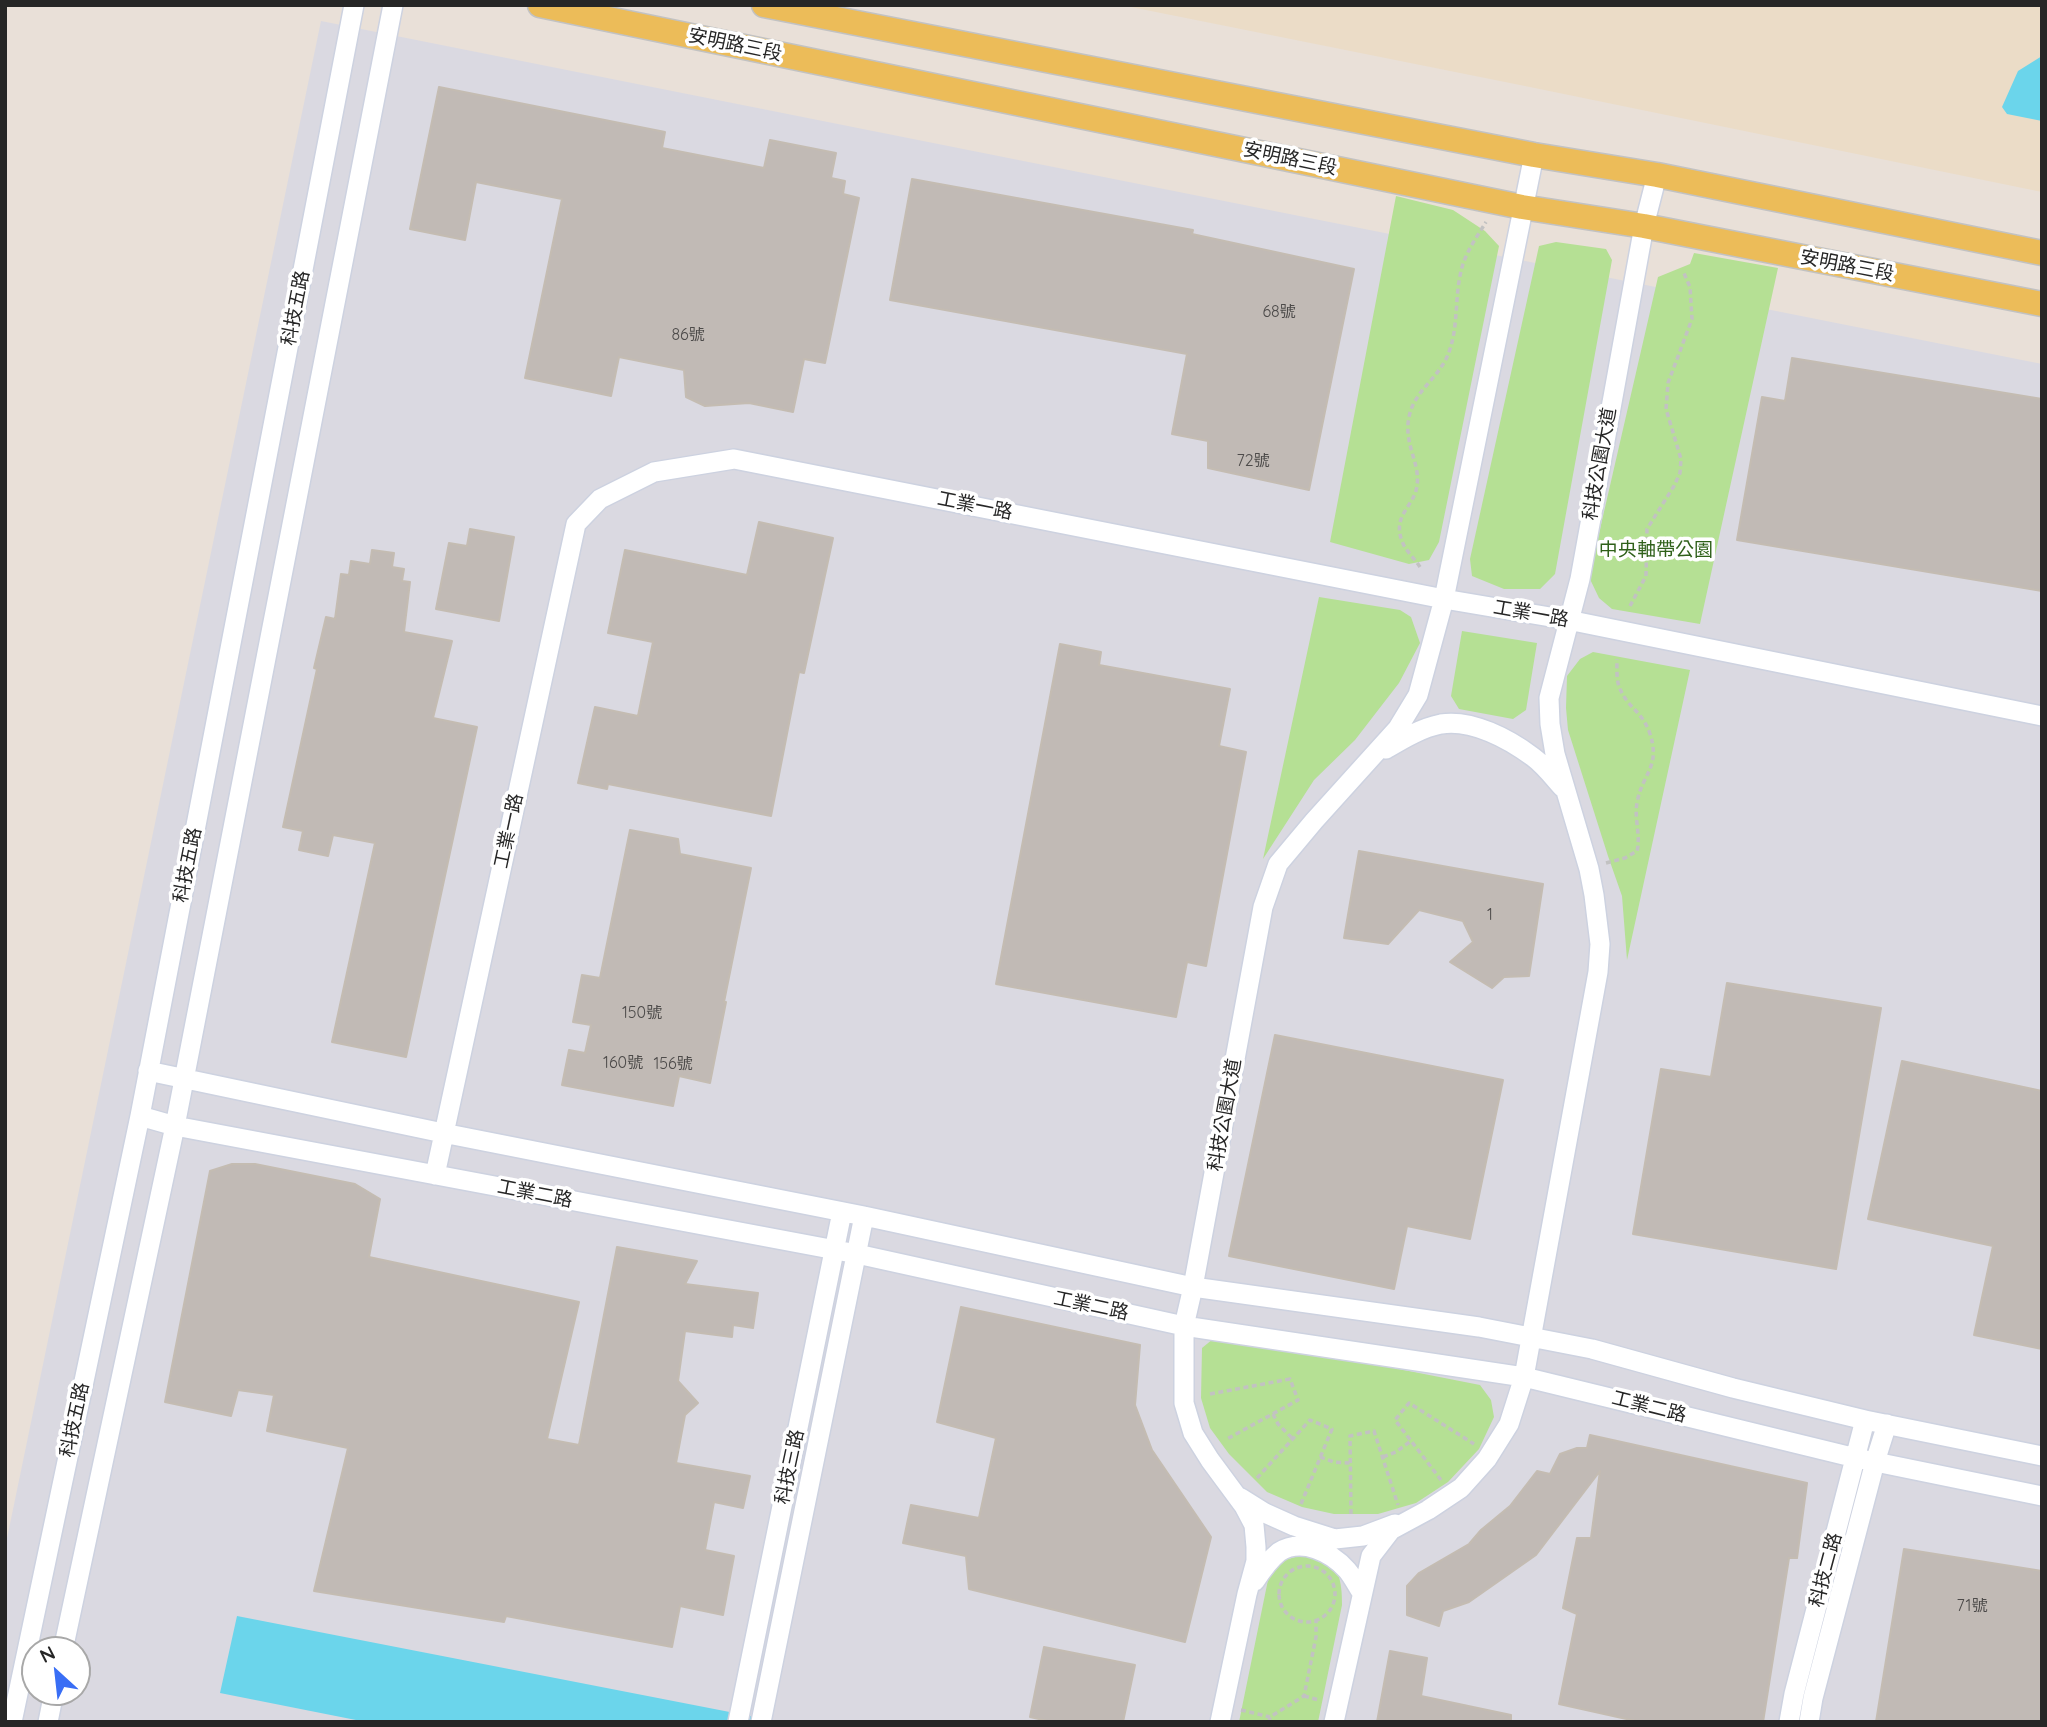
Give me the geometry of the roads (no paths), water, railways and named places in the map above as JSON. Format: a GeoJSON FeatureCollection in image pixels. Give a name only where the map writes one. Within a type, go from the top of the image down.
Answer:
{"type":"FeatureCollection","features":[{"type":"Feature","properties":{"kind":"main road","name":"安明路三段"},"geometry":{"type":"LineString","coordinates":[[540,5],[1522,207],[1644,226],[2042,304]]}},
{"type":"Feature","properties":{"kind":"main road"},"geometry":{"type":"LineString","coordinates":[[764,5],[1534,155],[1657,175],[2042,253]]}},
{"type":"Feature","properties":{"kind":"street","name":"科技五路"},"geometry":{"type":"LineString","coordinates":[[12,1722],[140,1116],[354,5]]}},
{"type":"Feature","properties":{"kind":"street","name":"科技五路"},"geometry":{"type":"LineString","coordinates":[[66,1636],[175,1126],[393,5]]}},
{"type":"Feature","properties":{"kind":"street","name":"科技公園大道"},"geometry":{"type":"LineString","coordinates":[[1222,1714],[1256,1561],[1254,1525],[1193,1433],[1184,1403],[1184,1326],[1263,907],[1278,864],[1374,757],[1398,728],[1418,695],[1444,599],[1534,155]]}},
{"type":"Feature","properties":{"kind":"street","name":"科技公園大道"},"geometry":{"type":"LineString","coordinates":[[1334,1722],[1371,1556],[1391,1530],[1461,1488],[1487,1459],[1509,1424],[1524,1377],[1598,972],[1600,944],[1588,869],[1555,754],[1549,698],[1580,579],[1644,226],[1657,175]]}},
{"type":"Feature","properties":{"kind":"street","name":"工業一路"},"geometry":{"type":"LineString","coordinates":[[435,1175],[576,524],[600,499],[654,472],[734,458],[1444,599],[1568,620],[2042,716]]}},
{"type":"Feature","properties":{"kind":"street","name":"科技公園大道"},"geometry":{"type":"LineString","coordinates":[[1374,757],[1406,737],[1424,730],[1443,724],[1465,725],[1491,732],[1534,758],[1566,792]]}},
{"type":"Feature","properties":{"kind":"street","name":"工業二路"},"geometry":{"type":"LineString","coordinates":[[148,1071],[443,1133],[864,1216],[1193,1287],[1479,1327],[1592,1349],[1733,1388],[1865,1420],[2042,1456]]}},
{"type":"Feature","properties":{"kind":"street","name":"工業二路"},"geometry":{"type":"LineString","coordinates":[[140,1116],[175,1126],[857,1254],[1184,1326],[1524,1377],[1856,1458],[2042,1496]]}},
{"type":"Feature","properties":{"kind":"street","name":"科技三路"},"geometry":{"type":"LineString","coordinates":[[738,1722],[842,1212]]}},
{"type":"Feature","properties":{"kind":"street","name":"科技三路"},"geometry":{"type":"LineString","coordinates":[[761,1722],[864,1216]]}},
{"type":"Feature","properties":{"kind":"street","name":"科技二路"},"geometry":{"type":"LineString","coordinates":[[1789,1722],[1865,1420]]}},
{"type":"Feature","properties":{"kind":"street","name":"科技二路"},"geometry":{"type":"LineString","coordinates":[[1809,1722],[1813,1698],[1887,1424]]}},
{"type":"Feature","properties":{"kind":"street","name":"科技公園大道"},"geometry":{"type":"LineString","coordinates":[[1237,1496],[1294,1526],[1335,1539],[1363,1536],[1428,1510]]}},
{"type":"Feature","properties":{"kind":"street","name":"科技公園大道"},"geometry":{"type":"LineString","coordinates":[[1247,1594],[1264,1567],[1279,1553],[1300,1546],[1321,1550],[1337,1560],[1349,1572],[1362,1593]]}},
{"type":"Feature","properties":{"kind":"water"},"geometry":{"type":"Polygon","coordinates":[[[2042,56],[2042,121],[2007,114],[2002,107],[2018,71],[2042,56]]]}},
{"type":"Feature","properties":{"kind":"water"},"geometry":{"type":"Polygon","coordinates":[[[237,1616],[781,1722],[366,1722],[220,1693],[237,1616]]]}},
{"type":"Feature","properties":{"kind":"park label","name":"中央軸帶公園"},"geometry":{"type":"Point","coordinates":[1656,550]}}]}
